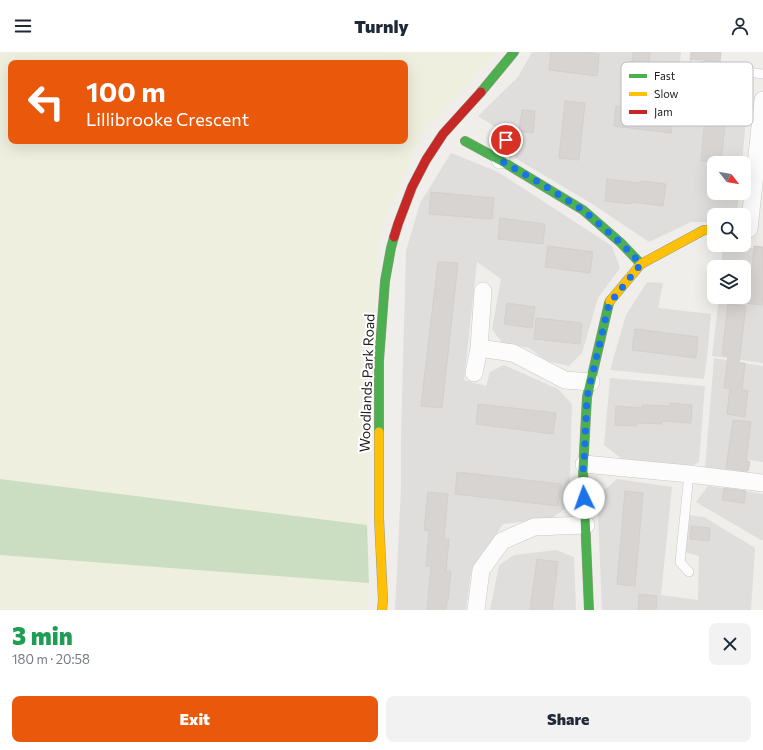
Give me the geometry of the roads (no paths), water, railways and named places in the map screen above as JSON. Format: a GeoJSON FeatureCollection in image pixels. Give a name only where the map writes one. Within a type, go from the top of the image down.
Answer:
{"type":"FeatureCollection","features":[{"type":"Feature","properties":{"kind":"street","name":"Woodlands Park Road"},"geometry":{"type":"LineString","coordinates":[[382,610],[379,518],[379,361],[385,281],[391,248],[412,187],[426,160],[443,134],[514,52]]}},
{"type":"Feature","properties":{"kind":"street"},"geometry":{"type":"LineString","coordinates":[[752,230],[763,100]]}},
{"type":"Feature","properties":{"kind":"street"},"geometry":{"type":"LineString","coordinates":[[500,160],[506,140]]}},
{"type":"Feature","properties":{"kind":"street"},"geometry":{"type":"LineString","coordinates":[[465,141],[542,184],[583,210],[621,243],[641,264]]}},
{"type":"Feature","properties":{"kind":"street"},"geometry":{"type":"LineString","coordinates":[[589,610],[583,470],[587,397],[609,304],[641,264],[704,230],[707,230]]}},
{"type":"Feature","properties":{"kind":"street"},"geometry":{"type":"LineString","coordinates":[[474,373],[479,348],[483,291]]}},
{"type":"Feature","properties":{"kind":"street"},"geometry":{"type":"LineString","coordinates":[[479,348],[513,353],[565,380],[591,382]]}},
{"type":"Feature","properties":{"kind":"street"},"geometry":{"type":"LineString","coordinates":[[584,464],[763,483]]}},
{"type":"Feature","properties":{"kind":"street"},"geometry":{"type":"LineString","coordinates":[[476,610],[481,570],[502,541],[534,527],[586,525]]}},
{"type":"Feature","properties":{"kind":"lane"},"geometry":{"type":"LineString","coordinates":[[753,73],[763,74]]}},
{"type":"Feature","properties":{"kind":"lane"},"geometry":{"type":"LineString","coordinates":[[689,474],[680,562],[689,572]]}}]}
